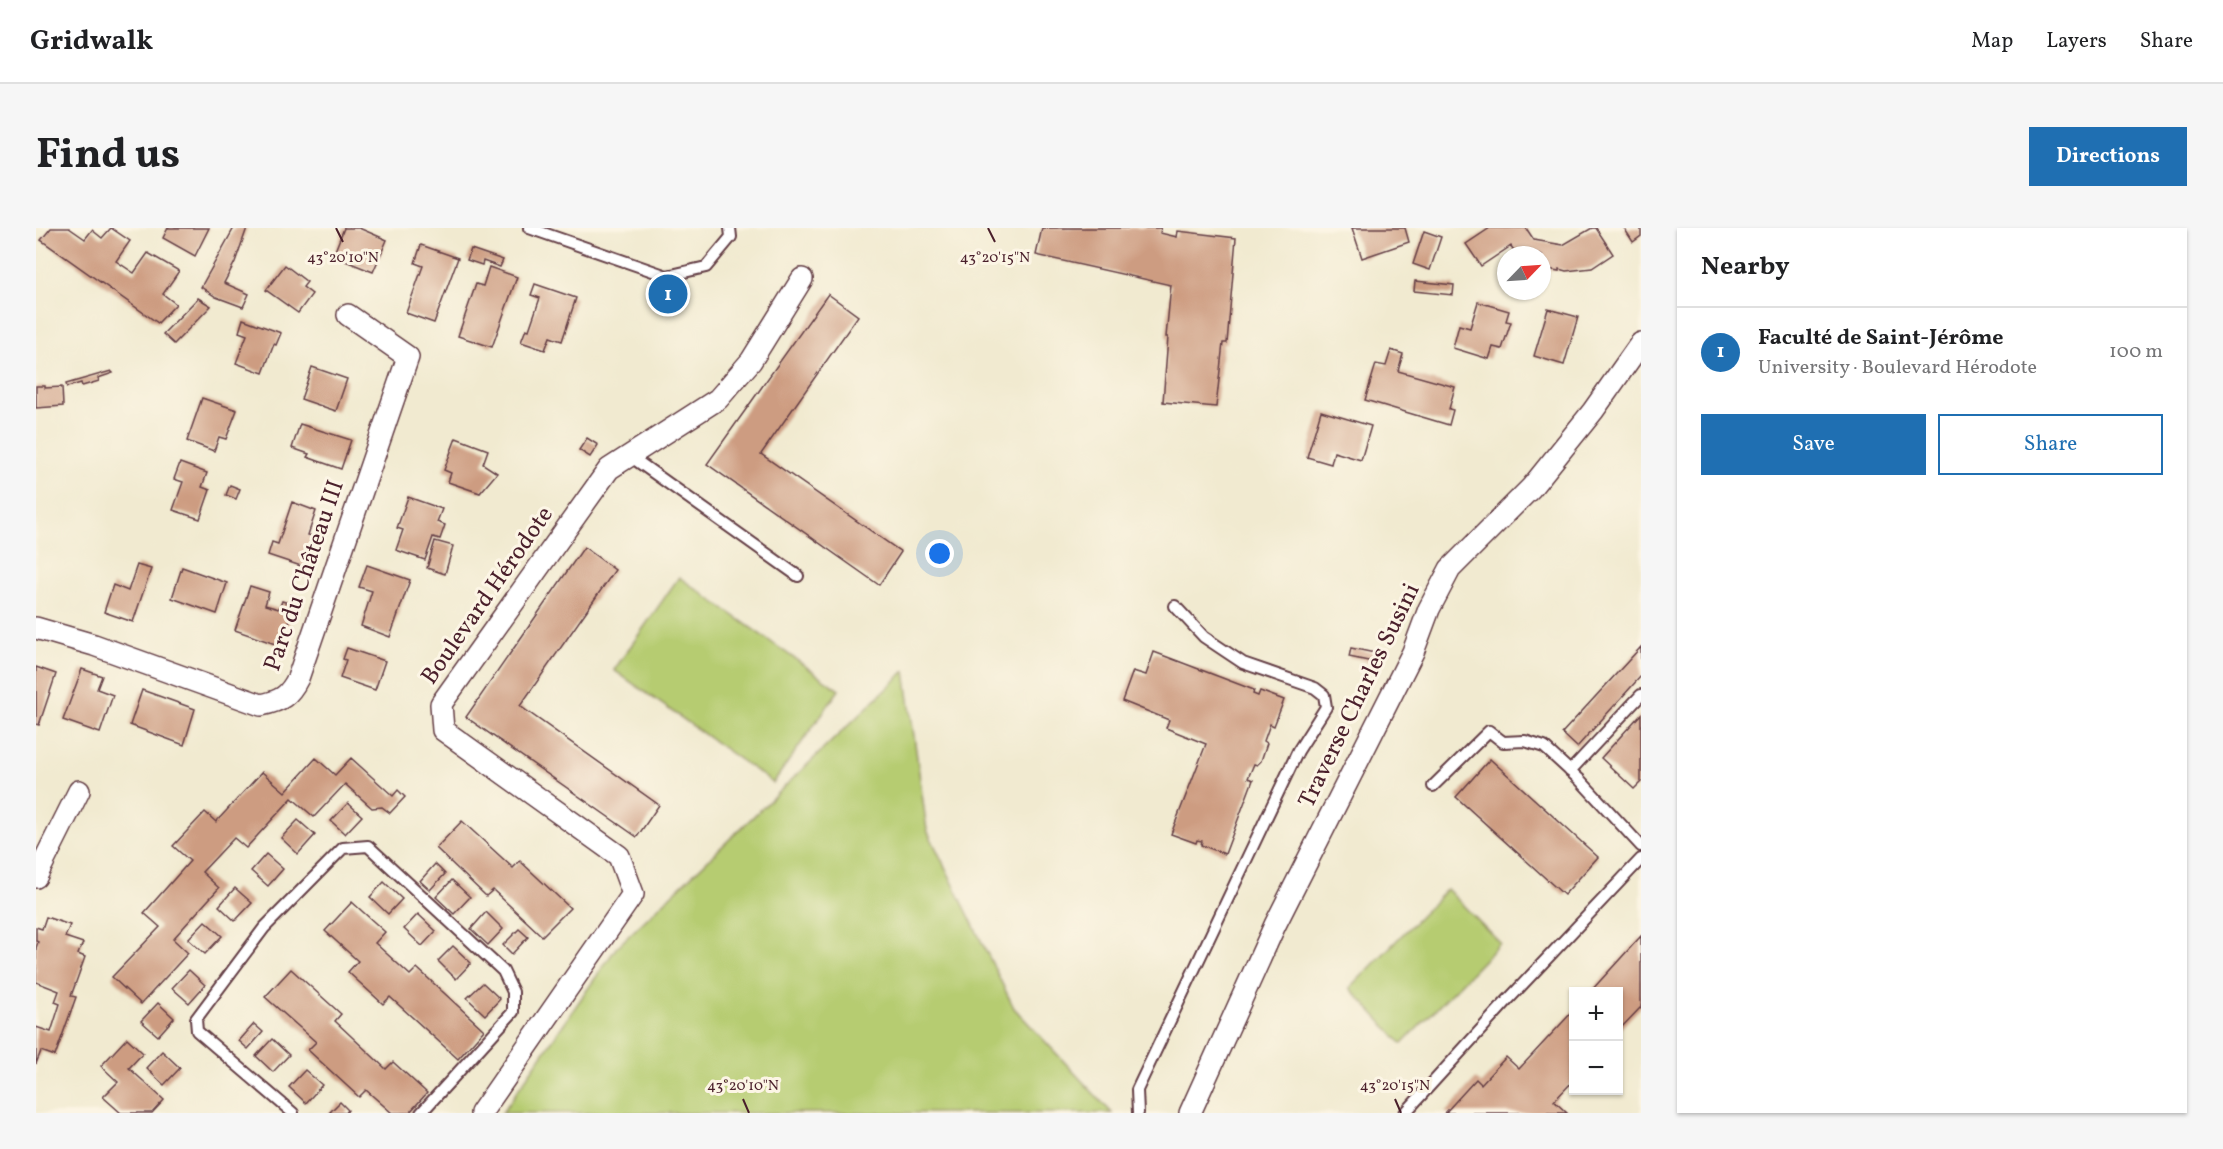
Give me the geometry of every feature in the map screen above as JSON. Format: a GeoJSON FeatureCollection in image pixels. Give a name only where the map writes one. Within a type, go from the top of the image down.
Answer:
{"type":"FeatureCollection","features":[{"type":"Feature","properties":{"kind":"street","name":"Boulevard Hérodote"},"geometry":{"type":"LineString","coordinates":[[481,1113],[633,894],[619,856],[443,730],[441,704],[609,469],[718,399],[751,361],[802,279]]}},
{"type":"Feature","properties":{"kind":"street","name":"Parc du Château III"},"geometry":{"type":"LineString","coordinates":[[36,628],[94,645],[261,705],[284,699],[298,678],[408,357],[348,315]]}},
{"type":"Feature","properties":{"kind":"street","name":"Traverse Charles Susini"},"geometry":{"type":"LineString","coordinates":[[1190,1113],[1275,925],[1413,652],[1429,609],[1450,569],[1532,488],[1593,411],[1641,343]]}},
{"type":"Feature","properties":{"kind":"street"},"geometry":{"type":"LineString","coordinates":[[36,877],[79,791]]}},
{"type":"Feature","properties":{"kind":"lane"},"geometry":{"type":"LineString","coordinates":[[529,228],[667,276],[706,267],[731,237],[730,228]]}},
{"type":"Feature","properties":{"kind":"lane"},"geometry":{"type":"LineString","coordinates":[[630,456],[798,576]]}},
{"type":"Feature","properties":{"kind":"lane"},"geometry":{"type":"LineString","coordinates":[[1138,1113],[1137,1090],[1298,751],[1326,707],[1324,695],[1315,688],[1243,663],[1204,637],[1175,606]]}},
{"type":"Feature","properties":{"kind":"lane"},"geometry":{"type":"LineString","coordinates":[[1570,771],[1641,695]]}},
{"type":"Feature","properties":{"kind":"lane"},"geometry":{"type":"LineString","coordinates":[[1433,786],[1489,731],[1503,742],[1525,741],[1544,747],[1641,846]]}},
{"type":"Feature","properties":{"kind":"lane"},"geometry":{"type":"LineString","coordinates":[[293,1113],[197,1031],[196,1019],[264,928],[343,848],[368,846],[503,971],[513,992],[513,1012],[421,1113]]}},
{"type":"Feature","properties":{"kind":"lane"},"geometry":{"type":"LineString","coordinates":[[1405,1113],[1641,859]]}},
{"type":"Feature","properties":{"kind":"green space"},"geometry":{"type":"Polygon","coordinates":[[[679,577],[839,690],[773,783],[614,670],[679,577]]]}},
{"type":"Feature","properties":{"kind":"green space"},"geometry":{"type":"Polygon","coordinates":[[[905,671],[927,830],[1014,1008],[1112,1113],[502,1113],[616,948],[905,671]]]}},
{"type":"Feature","properties":{"kind":"green space"},"geometry":{"type":"Polygon","coordinates":[[[1447,889],[1500,943],[1402,1044],[1350,988],[1447,889]]]}},
{"type":"Feature","properties":{"kind":"building"},"geometry":{"type":"Polygon","coordinates":[[[51,228],[69,228],[85,239],[92,230],[102,238],[111,228],[130,241],[116,261],[134,273],[148,253],[179,271],[163,294],[176,304],[158,323],[41,240],[51,228]]]}},
{"type":"Feature","properties":{"kind":"building"},"geometry":{"type":"Polygon","coordinates":[[[168,228],[209,228],[195,256],[163,238],[168,228]]]}},
{"type":"Feature","properties":{"kind":"building"},"geometry":{"type":"Polygon","coordinates":[[[234,228],[247,228],[235,262],[224,283],[249,294],[243,307],[216,297],[201,287],[234,228]]]}},
{"type":"Feature","properties":{"kind":"building"},"geometry":{"type":"Polygon","coordinates":[[[344,228],[359,228],[387,240],[373,272],[333,256],[344,228]]]}},
{"type":"Feature","properties":{"kind":"building"},"geometry":{"type":"Polygon","coordinates":[[[1042,228],[1161,228],[1160,233],[1177,237],[1178,231],[1236,238],[1227,343],[1223,343],[1216,407],[1163,402],[1171,285],[1036,255],[1042,228]]]}},
{"type":"Feature","properties":{"kind":"building"},"geometry":{"type":"Polygon","coordinates":[[[1352,228],[1405,228],[1409,242],[1362,258],[1352,228]]]}},
{"type":"Feature","properties":{"kind":"building"},"geometry":{"type":"Polygon","coordinates":[[[1490,228],[1526,228],[1534,240],[1563,245],[1592,228],[1596,228],[1613,254],[1592,268],[1566,271],[1559,269],[1559,271],[1551,270],[1551,246],[1497,246],[1497,255],[1481,266],[1466,244],[1490,228]]]}},
{"type":"Feature","properties":{"kind":"building"},"geometry":{"type":"Polygon","coordinates":[[[1624,228],[1641,228],[1641,236],[1633,242],[1624,228]]]}},
{"type":"Feature","properties":{"kind":"building"},"geometry":{"type":"Polygon","coordinates":[[[1424,231],[1441,237],[1430,270],[1413,264],[1424,231]]]}},
{"type":"Feature","properties":{"kind":"building"},"geometry":{"type":"Polygon","coordinates":[[[421,245],[458,258],[434,323],[406,313],[423,266],[415,263],[421,245]]]}},
{"type":"Feature","properties":{"kind":"building"},"geometry":{"type":"Polygon","coordinates":[[[471,249],[503,260],[500,267],[483,261],[482,265],[467,260],[471,249]]]}},
{"type":"Feature","properties":{"kind":"building"},"geometry":{"type":"Polygon","coordinates":[[[285,265],[307,282],[303,287],[312,294],[298,313],[266,290],[285,265]]]}},
{"type":"Feature","properties":{"kind":"building"},"geometry":{"type":"Polygon","coordinates":[[[489,267],[517,277],[492,347],[458,336],[476,284],[483,286],[489,267]]]}},
{"type":"Feature","properties":{"kind":"building"},"geometry":{"type":"Polygon","coordinates":[[[1415,281],[1454,285],[1453,295],[1414,291],[1415,281]]]}},
{"type":"Feature","properties":{"kind":"building"},"geometry":{"type":"Polygon","coordinates":[[[535,284],[576,298],[562,341],[550,337],[545,350],[521,342],[526,329],[529,330],[540,298],[531,295],[535,284]]]}},
{"type":"Feature","properties":{"kind":"building"},"geometry":{"type":"Polygon","coordinates":[[[828,294],[858,316],[761,454],[901,552],[879,585],[707,464],[828,294]]]}},
{"type":"Feature","properties":{"kind":"building"},"geometry":{"type":"Polygon","coordinates":[[[198,298],[211,306],[174,344],[163,334],[198,298]]]}},
{"type":"Feature","properties":{"kind":"building"},"geometry":{"type":"Polygon","coordinates":[[[1478,302],[1509,311],[1506,321],[1511,322],[1502,349],[1493,347],[1489,359],[1453,348],[1459,325],[1470,328],[1478,302]]]}},
{"type":"Feature","properties":{"kind":"building"},"geometry":{"type":"Polygon","coordinates":[[[1548,309],[1578,317],[1564,365],[1534,356],[1548,309]]]}},
{"type":"Feature","properties":{"kind":"building"},"geometry":{"type":"Polygon","coordinates":[[[243,319],[281,333],[276,345],[274,344],[263,373],[236,363],[247,335],[239,332],[243,319]]]}},
{"type":"Feature","properties":{"kind":"building"},"geometry":{"type":"Polygon","coordinates":[[[1391,350],[1403,354],[1398,371],[1455,387],[1449,409],[1453,410],[1449,425],[1365,400],[1376,364],[1386,366],[1391,350]]]}},
{"type":"Feature","properties":{"kind":"building"},"geometry":{"type":"Polygon","coordinates":[[[312,367],[347,379],[336,411],[301,399],[312,367]]]}},
{"type":"Feature","properties":{"kind":"building"},"geometry":{"type":"Polygon","coordinates":[[[111,371],[113,373],[98,378],[99,381],[82,386],[81,383],[67,387],[66,384],[111,371]]]}},
{"type":"Feature","properties":{"kind":"building"},"geometry":{"type":"Polygon","coordinates":[[[36,386],[62,387],[63,406],[36,408],[36,386]]]}},
{"type":"Feature","properties":{"kind":"building"},"geometry":{"type":"Polygon","coordinates":[[[202,398],[237,410],[226,439],[219,437],[214,451],[187,441],[202,398]]]}},
{"type":"Feature","properties":{"kind":"building"},"geometry":{"type":"Polygon","coordinates":[[[1321,411],[1371,426],[1361,460],[1334,452],[1331,464],[1307,457],[1321,411]]]}},
{"type":"Feature","properties":{"kind":"building"},"geometry":{"type":"Polygon","coordinates":[[[300,424],[351,440],[341,469],[307,457],[309,454],[292,448],[300,424]]]}},
{"type":"Feature","properties":{"kind":"building"},"geometry":{"type":"Polygon","coordinates":[[[456,438],[488,450],[483,464],[497,473],[480,493],[448,482],[451,473],[444,470],[456,438]]]}},
{"type":"Feature","properties":{"kind":"building"},"geometry":{"type":"Polygon","coordinates":[[[587,438],[598,445],[590,457],[579,450],[587,438]]]}},
{"type":"Feature","properties":{"kind":"building"},"geometry":{"type":"Polygon","coordinates":[[[180,463],[207,473],[202,487],[210,490],[200,519],[173,510],[183,482],[174,479],[180,463]]]}},
{"type":"Feature","properties":{"kind":"building"},"geometry":{"type":"Polygon","coordinates":[[[230,485],[240,489],[236,499],[226,495],[230,485]]]}},
{"type":"Feature","properties":{"kind":"building"},"geometry":{"type":"Polygon","coordinates":[[[408,497],[442,509],[437,522],[445,525],[440,539],[433,537],[425,560],[396,550],[403,530],[397,528],[408,497]]]}},
{"type":"Feature","properties":{"kind":"building"},"geometry":{"type":"Polygon","coordinates":[[[292,502],[316,511],[308,535],[320,538],[310,569],[268,555],[272,542],[278,544],[292,502]]]}},
{"type":"Feature","properties":{"kind":"building"},"geometry":{"type":"Polygon","coordinates":[[[435,541],[453,546],[445,574],[427,568],[435,541]]]}},
{"type":"Feature","properties":{"kind":"building"},"geometry":{"type":"Polygon","coordinates":[[[584,547],[615,570],[520,706],[659,805],[637,837],[466,717],[584,547]]]}},
{"type":"Feature","properties":{"kind":"building"},"geometry":{"type":"Polygon","coordinates":[[[137,565],[151,569],[133,622],[104,612],[113,585],[128,591],[137,565]]]}},
{"type":"Feature","properties":{"kind":"building"},"geometry":{"type":"Polygon","coordinates":[[[367,565],[410,580],[390,637],[361,626],[372,591],[359,587],[367,565]]]}},
{"type":"Feature","properties":{"kind":"building"},"geometry":{"type":"Polygon","coordinates":[[[182,567],[227,583],[217,614],[172,598],[182,567]]]}},
{"type":"Feature","properties":{"kind":"building"},"geometry":{"type":"Polygon","coordinates":[[[250,586],[269,592],[265,605],[279,609],[282,601],[295,605],[281,646],[235,630],[250,586]]]}},
{"type":"Feature","properties":{"kind":"building"},"geometry":{"type":"Polygon","coordinates":[[[1641,647],[1641,676],[1577,747],[1562,733],[1641,647]]]}},
{"type":"Feature","properties":{"kind":"building"},"geometry":{"type":"Polygon","coordinates":[[[347,648],[385,661],[375,690],[340,678],[347,648]]]}},
{"type":"Feature","properties":{"kind":"building"},"geometry":{"type":"Polygon","coordinates":[[[1351,648],[1380,654],[1378,663],[1349,657],[1351,648]]]}},
{"type":"Feature","properties":{"kind":"building"},"geometry":{"type":"Polygon","coordinates":[[[1154,652],[1254,690],[1253,694],[1258,696],[1260,691],[1284,700],[1274,726],[1270,724],[1264,741],[1267,743],[1261,761],[1257,765],[1254,764],[1248,778],[1253,780],[1225,854],[1201,845],[1202,841],[1197,840],[1196,843],[1171,834],[1206,744],[1166,728],[1169,720],[1122,701],[1133,671],[1146,675],[1154,652]]]}},
{"type":"Feature","properties":{"kind":"building"},"geometry":{"type":"Polygon","coordinates":[[[36,667],[56,674],[39,725],[36,724],[36,667]]]}},
{"type":"Feature","properties":{"kind":"building"},"geometry":{"type":"Polygon","coordinates":[[[82,669],[102,676],[97,689],[113,695],[100,733],[63,720],[82,669]]]}},
{"type":"Feature","properties":{"kind":"building"},"geometry":{"type":"Polygon","coordinates":[[[142,690],[195,709],[184,745],[130,725],[142,690]]]}},
{"type":"Feature","properties":{"kind":"building"},"geometry":{"type":"Polygon","coordinates":[[[1641,714],[1641,782],[1634,789],[1601,758],[1641,714]]]}},
{"type":"Feature","properties":{"kind":"building"},"geometry":{"type":"Polygon","coordinates":[[[316,758],[335,775],[351,758],[393,796],[398,790],[405,797],[390,813],[382,807],[372,808],[345,784],[314,817],[292,798],[246,848],[234,838],[202,872],[219,888],[173,939],[188,953],[141,1004],[112,977],[160,927],[144,913],[190,861],[173,846],[205,812],[216,822],[262,772],[285,792],[316,758]]]}},
{"type":"Feature","properties":{"kind":"building"},"geometry":{"type":"Polygon","coordinates":[[[1490,759],[1598,857],[1564,895],[1456,797],[1490,759]]]}},
{"type":"Feature","properties":{"kind":"building"},"geometry":{"type":"Polygon","coordinates":[[[348,803],[362,816],[345,834],[331,821],[348,803]]]}},
{"type":"Feature","properties":{"kind":"building"},"geometry":{"type":"Polygon","coordinates":[[[298,820],[315,835],[298,854],[281,838],[298,820]]]}},
{"type":"Feature","properties":{"kind":"building"},"geometry":{"type":"Polygon","coordinates":[[[462,821],[513,868],[520,861],[570,908],[542,936],[493,890],[486,896],[436,848],[462,821]]]}},
{"type":"Feature","properties":{"kind":"building"},"geometry":{"type":"Polygon","coordinates":[[[266,854],[283,869],[268,886],[251,871],[266,854]]]}},
{"type":"Feature","properties":{"kind":"building"},"geometry":{"type":"Polygon","coordinates":[[[435,864],[445,874],[430,890],[420,881],[435,864]]]}},
{"type":"Feature","properties":{"kind":"building"},"geometry":{"type":"Polygon","coordinates":[[[452,880],[470,897],[454,914],[436,897],[452,880]]]}},
{"type":"Feature","properties":{"kind":"building"},"geometry":{"type":"Polygon","coordinates":[[[384,882],[402,899],[388,914],[370,897],[384,882]]]}},
{"type":"Feature","properties":{"kind":"building"},"geometry":{"type":"Polygon","coordinates":[[[235,888],[252,903],[235,921],[219,906],[235,888]]]}},
{"type":"Feature","properties":{"kind":"building"},"geometry":{"type":"Polygon","coordinates":[[[352,902],[385,932],[375,943],[410,975],[417,968],[484,1030],[458,1059],[390,997],[383,1004],[348,972],[358,961],[325,931],[352,902]]]}},
{"type":"Feature","properties":{"kind":"building"},"geometry":{"type":"Polygon","coordinates":[[[486,912],[503,929],[488,945],[471,929],[486,912]]]}},
{"type":"Feature","properties":{"kind":"building"},"geometry":{"type":"Polygon","coordinates":[[[418,914],[436,931],[422,946],[404,929],[418,914]]]}},
{"type":"Feature","properties":{"kind":"building"},"geometry":{"type":"Polygon","coordinates":[[[46,917],[70,925],[65,937],[83,943],[78,954],[85,957],[71,996],[76,997],[55,1056],[41,1051],[36,1064],[36,1027],[51,1032],[60,1004],[55,1002],[59,991],[36,982],[38,942],[36,941],[36,927],[42,929],[46,917]]]}},
{"type":"Feature","properties":{"kind":"building"},"geometry":{"type":"Polygon","coordinates":[[[205,921],[222,936],[205,954],[188,939],[205,921]]]}},
{"type":"Feature","properties":{"kind":"building"},"geometry":{"type":"Polygon","coordinates":[[[519,929],[528,937],[512,954],[503,945],[519,929]]]}},
{"type":"Feature","properties":{"kind":"building"},"geometry":{"type":"Polygon","coordinates":[[[1641,936],[1641,1007],[1623,1026],[1623,987],[1595,987],[1641,936]]]}},
{"type":"Feature","properties":{"kind":"building"},"geometry":{"type":"Polygon","coordinates":[[[453,946],[471,963],[456,979],[438,961],[453,946]]]}},
{"type":"Feature","properties":{"kind":"building"},"geometry":{"type":"Polygon","coordinates":[[[291,969],[341,1014],[335,1021],[386,1069],[393,1062],[427,1093],[409,1113],[392,1113],[366,1090],[359,1097],[308,1050],[316,1042],[265,997],[291,969]]]}},
{"type":"Feature","properties":{"kind":"building"},"geometry":{"type":"Polygon","coordinates":[[[189,970],[205,985],[189,1003],[172,988],[189,970]]]}},
{"type":"Feature","properties":{"kind":"building"},"geometry":{"type":"Polygon","coordinates":[[[483,983],[500,999],[485,1015],[467,998],[483,983]]]}},
{"type":"Feature","properties":{"kind":"building"},"geometry":{"type":"Polygon","coordinates":[[[158,1003],[174,1018],[158,1036],[141,1021],[158,1003]]]}},
{"type":"Feature","properties":{"kind":"building"},"geometry":{"type":"Polygon","coordinates":[[[1569,1015],[1569,1085],[1554,1101],[1567,1113],[1445,1113],[1476,1079],[1481,1084],[1506,1057],[1519,1069],[1569,1015]]]}},
{"type":"Feature","properties":{"kind":"building"},"geometry":{"type":"Polygon","coordinates":[[[254,1024],[263,1032],[248,1049],[239,1041],[254,1024]]]}},
{"type":"Feature","properties":{"kind":"building"},"geometry":{"type":"Polygon","coordinates":[[[127,1038],[143,1053],[129,1068],[164,1100],[152,1113],[121,1113],[103,1097],[118,1082],[101,1066],[127,1038]]]}},
{"type":"Feature","properties":{"kind":"building"},"geometry":{"type":"Polygon","coordinates":[[[272,1039],[289,1055],[273,1072],[256,1056],[272,1039]]]}},
{"type":"Feature","properties":{"kind":"building"},"geometry":{"type":"Polygon","coordinates":[[[162,1051],[180,1068],[164,1085],[146,1068],[162,1051]]]}},
{"type":"Feature","properties":{"kind":"building"},"geometry":{"type":"Polygon","coordinates":[[[305,1070],[322,1085],[306,1103],[289,1087],[305,1070]]]}},
{"type":"Feature","properties":{"kind":"building"},"geometry":{"type":"Polygon","coordinates":[[[340,1102],[348,1110],[346,1113],[329,1113],[340,1102]]]}},
{"type":"Feature","properties":{"kind":"place","name":"Faculté de Saint-Jérôme"},"geometry":{"type":"Point","coordinates":[668,294]}}]}
